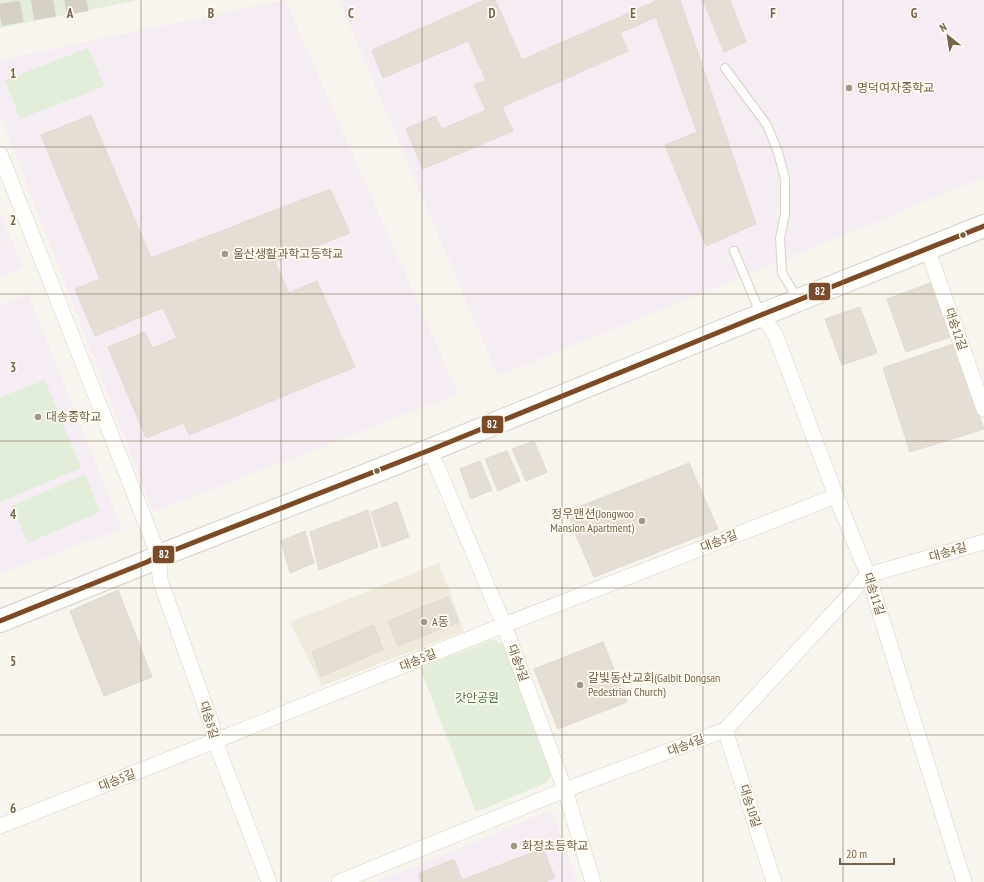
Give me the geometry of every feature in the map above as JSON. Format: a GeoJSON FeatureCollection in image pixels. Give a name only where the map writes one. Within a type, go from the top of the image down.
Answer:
{"type":"FeatureCollection","features":[{"type":"Feature","properties":{"kind":"street","name":"대송8길"},"geometry":{"type":"LineString","coordinates":[[0,154],[159,556],[160,580],[212,725],[215,742],[270,882]]}},
{"type":"Feature","properties":{"kind":"street"},"geometry":{"type":"LineString","coordinates":[[0,621],[159,556],[430,450],[984,226]]}},
{"type":"Feature","properties":{"kind":"street","name":"대송12길"},"geometry":{"type":"LineString","coordinates":[[927,248],[984,409]]}},
{"type":"Feature","properties":{"kind":"street","name":"대송11길"},"geometry":{"type":"LineString","coordinates":[[761,315],[775,334],[836,496],[868,575],[964,882]]}},
{"type":"Feature","properties":{"kind":"street","name":"대송9길"},"geometry":{"type":"LineString","coordinates":[[430,450],[504,625],[565,790],[593,882]]}},
{"type":"Feature","properties":{"kind":"street","name":"대송5길"},"geometry":{"type":"LineString","coordinates":[[0,826],[215,742],[504,625],[836,496]]}},
{"type":"Feature","properties":{"kind":"street","name":"대송4길"},"geometry":{"type":"LineString","coordinates":[[339,882],[565,790],[725,730],[868,575],[984,542]]}},
{"type":"Feature","properties":{"kind":"street","name":"대송10길"},"geometry":{"type":"LineString","coordinates":[[725,730],[774,882]]}},
{"type":"Feature","properties":{"kind":"lane"},"geometry":{"type":"LineString","coordinates":[[725,68],[767,125],[778,152],[785,179],[785,214],[780,238],[782,273],[798,300]]}},
{"type":"Feature","properties":{"kind":"lane"},"geometry":{"type":"LineString","coordinates":[[734,251],[761,315]]}},
{"type":"Feature","properties":{"kind":"shaded area","name":"울산생활과학고등학교"},"geometry":{"type":"Polygon","coordinates":[[[285,0],[458,394],[153,512],[0,114],[0,60],[285,0]]]}},
{"type":"Feature","properties":{"kind":"shaded area"},"geometry":{"type":"Polygon","coordinates":[[[339,0],[984,0],[984,177],[498,376],[339,0]]]}},
{"type":"Feature","properties":{"kind":"shaded area"},"geometry":{"type":"Polygon","coordinates":[[[0,211],[23,268],[0,277],[0,211]]]}},
{"type":"Feature","properties":{"kind":"shaded area","name":"대송중학교"},"geometry":{"type":"Polygon","coordinates":[[[28,294],[122,529],[0,574],[0,305],[28,294]]]}},
{"type":"Feature","properties":{"kind":"shaded area"},"geometry":{"type":"Polygon","coordinates":[[[439,563],[464,631],[322,686],[290,622],[439,563]]]}},
{"type":"Feature","properties":{"kind":"shaded area","name":"화정초등학교"},"geometry":{"type":"Polygon","coordinates":[[[552,810],[577,882],[377,882],[552,810]]]}},
{"type":"Feature","properties":{"kind":"green space"},"geometry":{"type":"Polygon","coordinates":[[[0,0],[138,0],[0,28],[0,0]]]}},
{"type":"Feature","properties":{"kind":"green space"},"geometry":{"type":"Polygon","coordinates":[[[88,48],[105,86],[20,119],[5,80],[88,48]]]}},
{"type":"Feature","properties":{"kind":"green space"},"geometry":{"type":"Polygon","coordinates":[[[45,380],[81,468],[0,502],[0,397],[45,380]]]}},
{"type":"Feature","properties":{"kind":"green space"},"geometry":{"type":"Polygon","coordinates":[[[85,474],[100,512],[28,543],[12,506],[85,474]]]}},
{"type":"Feature","properties":{"kind":"green space","name":"갓안공원"},"geometry":{"type":"Polygon","coordinates":[[[494,639],[503,645],[553,773],[546,783],[476,812],[420,668],[494,639]]]}},
{"type":"Feature","properties":{"kind":"building"},"geometry":{"type":"Polygon","coordinates":[[[485,0],[495,0],[522,60],[656,1],[655,0],[680,0],[756,224],[706,246],[665,145],[697,132],[656,17],[620,33],[628,51],[502,107],[513,131],[423,169],[406,129],[435,116],[442,129],[486,110],[474,85],[486,80],[468,41],[383,78],[372,50],[485,0]]]}},
{"type":"Feature","properties":{"kind":"building"},"geometry":{"type":"Polygon","coordinates":[[[703,0],[730,0],[746,42],[724,52],[703,0]]]}},
{"type":"Feature","properties":{"kind":"building"},"geometry":{"type":"Polygon","coordinates":[[[91,115],[151,258],[330,189],[350,233],[275,262],[289,293],[317,281],[355,367],[189,435],[184,423],[146,438],[108,347],[145,332],[152,348],[177,338],[163,308],[95,336],[75,289],[100,279],[41,135],[91,115]]]}},
{"type":"Feature","properties":{"kind":"building"},"geometry":{"type":"Polygon","coordinates":[[[933,282],[953,336],[906,352],[887,299],[933,282]]]}},
{"type":"Feature","properties":{"kind":"building"},"geometry":{"type":"Polygon","coordinates":[[[860,307],[877,353],[842,365],[825,319],[860,307]]]}},
{"type":"Feature","properties":{"kind":"building"},"geometry":{"type":"Polygon","coordinates":[[[953,344],[984,429],[910,452],[883,368],[953,344]]]}},
{"type":"Feature","properties":{"kind":"building"},"geometry":{"type":"Polygon","coordinates":[[[534,441],[547,472],[526,481],[512,449],[534,441]]]}},
{"type":"Feature","properties":{"kind":"building"},"geometry":{"type":"Polygon","coordinates":[[[507,451],[520,481],[498,491],[485,459],[507,451]]]}},
{"type":"Feature","properties":{"kind":"building"},"geometry":{"type":"Polygon","coordinates":[[[480,461],[492,490],[471,499],[460,469],[480,461]]]}},
{"type":"Feature","properties":{"kind":"building","name":"정우맨션(Jongwoo Mansion Apartment)"},"geometry":{"type":"Polygon","coordinates":[[[689,463],[718,529],[594,577],[566,512],[689,463]]]}},
{"type":"Feature","properties":{"kind":"building"},"geometry":{"type":"Polygon","coordinates":[[[397,502],[409,537],[382,547],[371,512],[397,502]]]}},
{"type":"Feature","properties":{"kind":"building"},"geometry":{"type":"Polygon","coordinates":[[[368,510],[378,547],[319,570],[310,532],[368,510]]]}},
{"type":"Feature","properties":{"kind":"building"},"geometry":{"type":"Polygon","coordinates":[[[305,531],[314,563],[290,573],[281,541],[305,531]]]}},
{"type":"Feature","properties":{"kind":"building"},"geometry":{"type":"Polygon","coordinates":[[[118,590],[152,677],[104,696],[70,611],[118,590]]]}},
{"type":"Feature","properties":{"kind":"building","name":"A동"},"geometry":{"type":"Polygon","coordinates":[[[448,597],[459,622],[398,646],[388,621],[448,597]]]}},
{"type":"Feature","properties":{"kind":"building"},"geometry":{"type":"Polygon","coordinates":[[[374,625],[383,650],[321,676],[312,652],[374,625]]]}},
{"type":"Feature","properties":{"kind":"building","name":"갈빛동산교회(Galbit Dongsan Pedestrian Church)"},"geometry":{"type":"Polygon","coordinates":[[[603,642],[627,702],[558,729],[534,669],[603,642]]]}},
{"type":"Feature","properties":{"kind":"building"},"geometry":{"type":"Polygon","coordinates":[[[543,848],[555,878],[545,882],[421,882],[418,874],[454,859],[462,880],[543,848]]]}},
{"type":"Feature","properties":{"kind":"tunnel"},"geometry":{"type":"LineString","coordinates":[[0,15],[87,0]]}},
{"type":"Feature","properties":{"kind":"transit line","name":"82"},"geometry":{"type":"LineString","coordinates":[[0,621],[159,556],[430,450],[984,226]]}},
{"type":"Feature","properties":{"kind":"place","name":"명덕여자중학교"},"geometry":{"type":"Point","coordinates":[849,88]}},
{"type":"Feature","properties":{"kind":"place","name":"울산생활과학고등학교"},"geometry":{"type":"Point","coordinates":[225,254]}},
{"type":"Feature","properties":{"kind":"place","name":"대송중학교"},"geometry":{"type":"Point","coordinates":[38,417]}},
{"type":"Feature","properties":{"kind":"place","name":"정우맨션(Jongwoo Mansion Apartment)"},"geometry":{"type":"Point","coordinates":[642,521]}},
{"type":"Feature","properties":{"kind":"place","name":"A동"},"geometry":{"type":"Point","coordinates":[424,622]}},
{"type":"Feature","properties":{"kind":"place","name":"갈빛동산교회(Galbit Dongsan Pedestrian Church)"},"geometry":{"type":"Point","coordinates":[580,685]}},
{"type":"Feature","properties":{"kind":"place","name":"화정초등학교"},"geometry":{"type":"Point","coordinates":[514,846]}}]}
